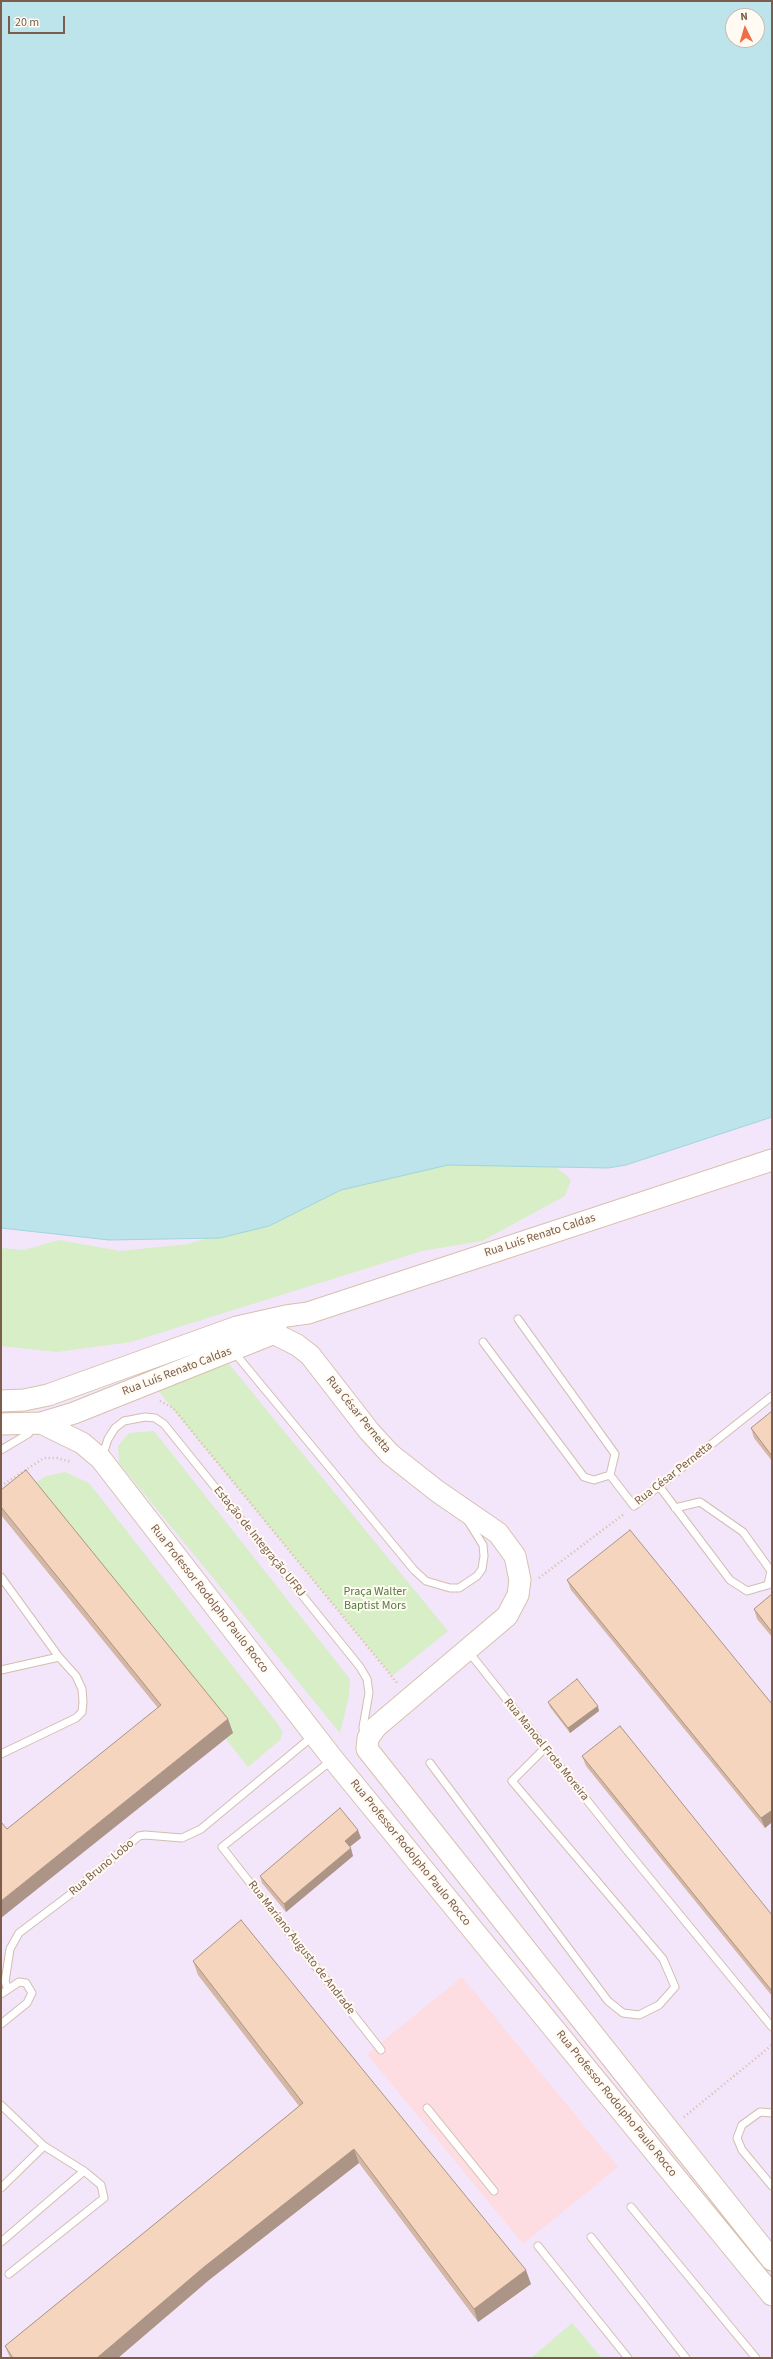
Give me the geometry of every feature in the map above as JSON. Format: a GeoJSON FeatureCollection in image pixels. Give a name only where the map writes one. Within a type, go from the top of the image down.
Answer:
{"type":"FeatureCollection","features":[{"type":"Feature","properties":{"kind":"street","name":"Rua Luís Renato Caldas"},"geometry":{"type":"LineString","coordinates":[[1,1401],[24,1400],[88,1381],[237,1327],[286,1316],[308,1313],[772,1160]]}},
{"type":"Feature","properties":{"kind":"street","name":"Rua Luís Renato Caldas"},"geometry":{"type":"LineString","coordinates":[[39,1423],[74,1413],[275,1334],[308,1313]]}},
{"type":"Feature","properties":{"kind":"street","name":"Rua César Pernetta"},"geometry":{"type":"LineString","coordinates":[[237,1327],[275,1334],[297,1345],[310,1355],[369,1431],[390,1454],[456,1504],[498,1533],[515,1556],[520,1580],[518,1594],[507,1616],[468,1651],[376,1727],[366,1744]]}},
{"type":"Feature","properties":{"kind":"street"},"geometry":{"type":"LineString","coordinates":[[1,1424],[39,1423]]}},
{"type":"Feature","properties":{"kind":"street","name":"Rua Professor Rodolpho Paulo Rocco"},"geometry":{"type":"LineString","coordinates":[[39,1423],[82,1443],[101,1460],[333,1759],[772,2295]]}},
{"type":"Feature","properties":{"kind":"street","name":"Rua Professor Rodolpho Paulo Rocco"},"geometry":{"type":"LineString","coordinates":[[366,1744],[369,1754],[772,2260]]}},
{"type":"Feature","properties":{"kind":"lane"},"geometry":{"type":"LineString","coordinates":[[518,1319],[615,1454],[610,1475]]}},
{"type":"Feature","properties":{"kind":"lane"},"geometry":{"type":"LineString","coordinates":[[483,1342],[584,1477],[594,1480],[610,1475]]}},
{"type":"Feature","properties":{"kind":"lane"},"geometry":{"type":"LineString","coordinates":[[233,1350],[414,1570],[426,1581],[450,1588],[459,1588],[477,1576],[482,1568],[484,1556],[483,1545],[456,1504]]}},
{"type":"Feature","properties":{"kind":"lane","name":"Rua César Pernetta"},"geometry":{"type":"LineString","coordinates":[[634,1506],[772,1396]]}},
{"type":"Feature","properties":{"kind":"lane","name":"Estação de Integração UFRJ"},"geometry":{"type":"LineString","coordinates":[[101,1460],[108,1439],[116,1428],[124,1421],[145,1417],[155,1418],[164,1424],[360,1667],[367,1679],[369,1694],[364,1727],[366,1744]]}},
{"type":"Feature","properties":{"kind":"lane","name":"Rua Luís Renato Caldas"},"geometry":{"type":"LineString","coordinates":[[1,1450],[28,1434],[39,1423]]}},
{"type":"Feature","properties":{"kind":"lane"},"geometry":{"type":"LineString","coordinates":[[610,1475],[634,1506]]}},
{"type":"Feature","properties":{"kind":"lane"},"geometry":{"type":"LineString","coordinates":[[659,1486],[675,1508],[730,1580],[747,1591],[768,1585],[771,1571],[743,1532],[700,1502],[675,1508]]}},
{"type":"Feature","properties":{"kind":"lane"},"geometry":{"type":"LineString","coordinates":[[1,1577],[59,1657],[76,1676],[82,1689],[82,1712],[76,1718],[1,1754]]}},
{"type":"Feature","properties":{"kind":"lane","name":"Rua Manoel Frota Moreira"},"geometry":{"type":"LineString","coordinates":[[468,1651],[625,1848],[772,2027]]}},
{"type":"Feature","properties":{"kind":"lane"},"geometry":{"type":"LineString","coordinates":[[1,1670],[59,1657]]}},
{"type":"Feature","properties":{"kind":"lane","name":"Rua Bruno Lobo"},"geometry":{"type":"LineString","coordinates":[[8,1988],[5,1978],[10,1949],[19,1933],[68,1896],[139,1836],[145,1834],[182,1838],[201,1829],[314,1735]]}},
{"type":"Feature","properties":{"kind":"lane"},"geometry":{"type":"LineString","coordinates":[[430,1763],[608,2001],[623,2013],[639,2015],[659,2005],[675,1987],[663,1959],[512,1781],[545,1748]]}},
{"type":"Feature","properties":{"kind":"lane","name":"Rua Mariano Augusto de Andrade"},"geometry":{"type":"LineString","coordinates":[[333,1759],[222,1847],[381,2050]]}},
{"type":"Feature","properties":{"kind":"lane"},"geometry":{"type":"LineString","coordinates":[[1,1994],[15,1983],[22,1982],[31,1989],[31,1997],[27,2003],[1,2024]]}},
{"type":"Feature","properties":{"kind":"lane"},"geometry":{"type":"LineString","coordinates":[[1,2105],[44,2146],[84,2171],[101,2185],[104,2198],[8,2274]]}},
{"type":"Feature","properties":{"kind":"lane"},"geometry":{"type":"LineString","coordinates":[[427,2108],[494,2191]]}},
{"type":"Feature","properties":{"kind":"lane"},"geometry":{"type":"LineString","coordinates":[[772,2113],[760,2112],[742,2125],[736,2138],[742,2150],[772,2186]]}},
{"type":"Feature","properties":{"kind":"lane"},"geometry":{"type":"LineString","coordinates":[[1,2188],[44,2146]]}},
{"type":"Feature","properties":{"kind":"lane"},"geometry":{"type":"LineString","coordinates":[[1,2242],[84,2171]]}},
{"type":"Feature","properties":{"kind":"lane"},"geometry":{"type":"LineString","coordinates":[[631,2207],[756,2358]]}},
{"type":"Feature","properties":{"kind":"lane"},"geometry":{"type":"LineString","coordinates":[[591,2237],[686,2358]]}},
{"type":"Feature","properties":{"kind":"lane"},"geometry":{"type":"LineString","coordinates":[[538,2246],[628,2358]]}},
{"type":"Feature","properties":{"kind":"path"},"geometry":{"type":"LineString","coordinates":[[1,1486],[44,1458],[66,1460]]}},
{"type":"Feature","properties":{"kind":"path","name":"Rua César Pernetta"},"geometry":{"type":"LineString","coordinates":[[518,1594],[634,1506]]}},
{"type":"Feature","properties":{"kind":"path"},"geometry":{"type":"LineString","coordinates":[[690,2113],[772,2045]]}},
{"type":"Feature","properties":{"kind":"shaded area"},"geometry":{"type":"Polygon","coordinates":[[[772,1117],[772,2358],[1,2358],[1,1228],[109,1240],[220,1238],[527,1165],[581,1168],[626,1165],[772,1117]]]}},
{"type":"Feature","properties":{"kind":"shaded area"},"geometry":{"type":"Polygon","coordinates":[[[462,1977],[618,2167],[523,2244],[367,2054],[462,1977]]]}},
{"type":"Feature","properties":{"kind":"green space"},"geometry":{"type":"Polygon","coordinates":[[[547,1159],[571,1180],[565,1196],[482,1241],[422,1251],[131,1342],[57,1352],[1,1346],[1,1248],[24,1250],[59,1240],[120,1251],[188,1244],[240,1228],[356,1169],[547,1159]]]}},
{"type":"Feature","properties":{"kind":"green space","name":"Praça Walter Baptist Mors"},"geometry":{"type":"Polygon","coordinates":[[[229,1364],[448,1631],[392,1676],[155,1387],[229,1364]]]}},
{"type":"Feature","properties":{"kind":"green space"},"geometry":{"type":"Polygon","coordinates":[[[154,1431],[350,1679],[349,1696],[340,1733],[119,1463],[118,1446],[129,1433],[154,1431]]]}},
{"type":"Feature","properties":{"kind":"green space"},"geometry":{"type":"Polygon","coordinates":[[[65,1472],[89,1483],[282,1731],[281,1739],[248,1767],[27,1488],[46,1476],[65,1472]]]}},
{"type":"Feature","properties":{"kind":"green space"},"geometry":{"type":"Polygon","coordinates":[[[572,2323],[602,2358],[531,2358],[572,2323]]]}},
{"type":"Feature","properties":{"kind":"water"},"geometry":{"type":"Polygon","coordinates":[[[1,1],[772,1],[772,1117],[626,1165],[608,1168],[448,1165],[341,1190],[269,1226],[220,1238],[109,1240],[1,1228],[1,1]]]}},
{"type":"Feature","properties":{"kind":"building"},"geometry":{"type":"Polygon","coordinates":[[[772,1411],[772,1456],[751,1428],[772,1411]]]}},
{"type":"Feature","properties":{"kind":"building"},"geometry":{"type":"Polygon","coordinates":[[[26,1470],[228,1719],[1,1901],[1,1822],[7,1829],[161,1705],[1,1507],[1,1490],[26,1470]]]}},
{"type":"Feature","properties":{"kind":"building"},"geometry":{"type":"Polygon","coordinates":[[[630,1530],[772,1704],[772,1812],[771,1811],[761,1818],[567,1580],[630,1530]]]}},
{"type":"Feature","properties":{"kind":"building"},"geometry":{"type":"Polygon","coordinates":[[[772,1594],[772,1632],[754,1609],[772,1594]]]}},
{"type":"Feature","properties":{"kind":"building"},"geometry":{"type":"Polygon","coordinates":[[[577,1679],[598,1706],[568,1728],[548,1702],[577,1679]]]}},
{"type":"Feature","properties":{"kind":"building"},"geometry":{"type":"Polygon","coordinates":[[[620,1726],[772,1915],[772,1991],[582,1756],[620,1726]]]}},
{"type":"Feature","properties":{"kind":"building"},"geometry":{"type":"Polygon","coordinates":[[[340,1808],[358,1830],[345,1841],[351,1848],[284,1904],[260,1876],[340,1808]]]}},
{"type":"Feature","properties":{"kind":"building"},"geometry":{"type":"Polygon","coordinates":[[[241,1920],[526,2270],[474,2309],[354,2149],[204,2267],[97,2358],[13,2358],[5,2346],[303,2103],[193,1961],[241,1920]]]}}]}
